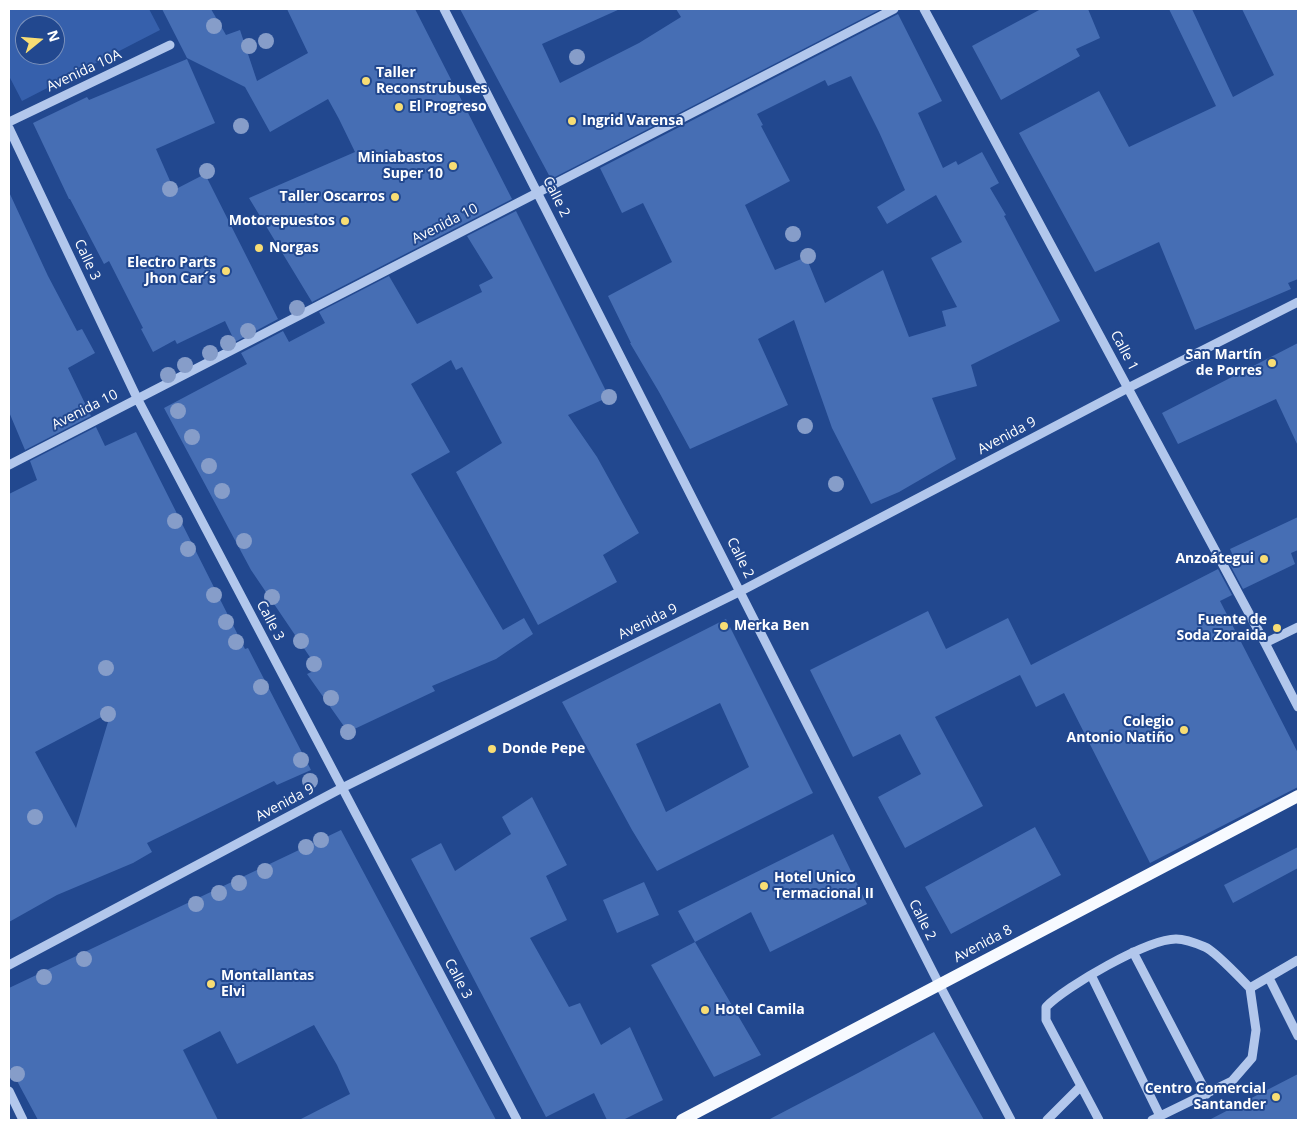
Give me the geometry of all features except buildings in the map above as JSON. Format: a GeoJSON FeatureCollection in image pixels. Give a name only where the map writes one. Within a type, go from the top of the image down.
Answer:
{"type":"FeatureCollection","features":[{"type":"Feature","properties":{"kind":"main road","name":"Avenida 8"},"geometry":{"type":"LineString","coordinates":[[682,1120],[1298,796]]}},
{"type":"Feature","properties":{"kind":"street","name":"Calle 2"},"geometry":{"type":"LineString","coordinates":[[444,9],[939,984],[1011,1120]]}},
{"type":"Feature","properties":{"kind":"street","name":"Avenida 10"},"geometry":{"type":"LineString","coordinates":[[9,465],[894,9]]}},
{"type":"Feature","properties":{"kind":"street","name":"Calle 1"},"geometry":{"type":"LineString","coordinates":[[924,9],[1266,643],[1298,707]]}},
{"type":"Feature","properties":{"kind":"street","name":"Avenida 10A"},"geometry":{"type":"LineString","coordinates":[[9,122],[170,45]]}},
{"type":"Feature","properties":{"kind":"street","name":"Calle 3"},"geometry":{"type":"LineString","coordinates":[[9,128],[137,398],[517,1120]]}},
{"type":"Feature","properties":{"kind":"street","name":"Avenida 9"},"geometry":{"type":"LineString","coordinates":[[9,965],[342,788],[741,591],[1128,388],[1298,302]]}},
{"type":"Feature","properties":{"kind":"street"},"geometry":{"type":"LineString","coordinates":[[1266,643],[1298,627]]}},
{"type":"Feature","properties":{"kind":"street"},"geometry":{"type":"LineString","coordinates":[[1091,975],[1156,1118],[1232,1081],[1252,1058],[1256,1030],[1250,988],[1207,948],[1176,939],[1150,945],[1091,975],[1055,998],[1046,1007],[1046,1020],[1099,1120]]}},
{"type":"Feature","properties":{"kind":"street"},"geometry":{"type":"LineString","coordinates":[[1134,952],[1207,1094]]}},
{"type":"Feature","properties":{"kind":"street"},"geometry":{"type":"LineString","coordinates":[[1250,988],[1298,960]]}},
{"type":"Feature","properties":{"kind":"street"},"geometry":{"type":"LineString","coordinates":[[1269,978],[1298,1036]]}},
{"type":"Feature","properties":{"kind":"street"},"geometry":{"type":"LineString","coordinates":[[1047,1120],[1081,1086]]}},
{"type":"Feature","properties":{"kind":"street"},"geometry":{"type":"LineString","coordinates":[[9,1091],[23,1120]]}},
{"type":"Feature","properties":{"kind":"shaded area"},"geometry":{"type":"Polygon","coordinates":[[[9,9],[149,9],[160,30],[22,101],[9,76],[9,9]]]}},
{"type":"Feature","properties":{"kind":"place","name":"Taller Reconstrubuses"},"geometry":{"type":"Point","coordinates":[366,81]}},
{"type":"Feature","properties":{"kind":"place","name":"El Progreso"},"geometry":{"type":"Point","coordinates":[399,107]}},
{"type":"Feature","properties":{"kind":"place","name":"Ingrid Varensa"},"geometry":{"type":"Point","coordinates":[572,121]}},
{"type":"Feature","properties":{"kind":"place","name":"Miniabastos Super 10"},"geometry":{"type":"Point","coordinates":[453,166]}},
{"type":"Feature","properties":{"kind":"place","name":"Taller Oscarros"},"geometry":{"type":"Point","coordinates":[395,197]}},
{"type":"Feature","properties":{"kind":"place","name":"Motorepuestos"},"geometry":{"type":"Point","coordinates":[345,221]}},
{"type":"Feature","properties":{"kind":"place","name":"Norgas"},"geometry":{"type":"Point","coordinates":[259,248]}},
{"type":"Feature","properties":{"kind":"place","name":"Electro Parts Jhon Car´s"},"geometry":{"type":"Point","coordinates":[226,271]}},
{"type":"Feature","properties":{"kind":"place","name":"San Martín de Porres"},"geometry":{"type":"Point","coordinates":[1272,363]}},
{"type":"Feature","properties":{"kind":"place","name":"Anzoátegui"},"geometry":{"type":"Point","coordinates":[1264,559]}},
{"type":"Feature","properties":{"kind":"place","name":"Merka Ben"},"geometry":{"type":"Point","coordinates":[724,626]}},
{"type":"Feature","properties":{"kind":"place","name":"Fuente de Soda Zoraida"},"geometry":{"type":"Point","coordinates":[1277,628]}},
{"type":"Feature","properties":{"kind":"place","name":"Colegio Antonio Natiño"},"geometry":{"type":"Point","coordinates":[1184,730]}},
{"type":"Feature","properties":{"kind":"place","name":"Donde Pepe"},"geometry":{"type":"Point","coordinates":[492,749]}},
{"type":"Feature","properties":{"kind":"place","name":"Hotel Unico Termacional II"},"geometry":{"type":"Point","coordinates":[764,886]}},
{"type":"Feature","properties":{"kind":"place","name":"Montallantas Elvi"},"geometry":{"type":"Point","coordinates":[211,984]}},
{"type":"Feature","properties":{"kind":"place","name":"Hotel Camila"},"geometry":{"type":"Point","coordinates":[705,1010]}},
{"type":"Feature","properties":{"kind":"place","name":"Centro Comercial Santander"},"geometry":{"type":"Point","coordinates":[1276,1097]}}]}
